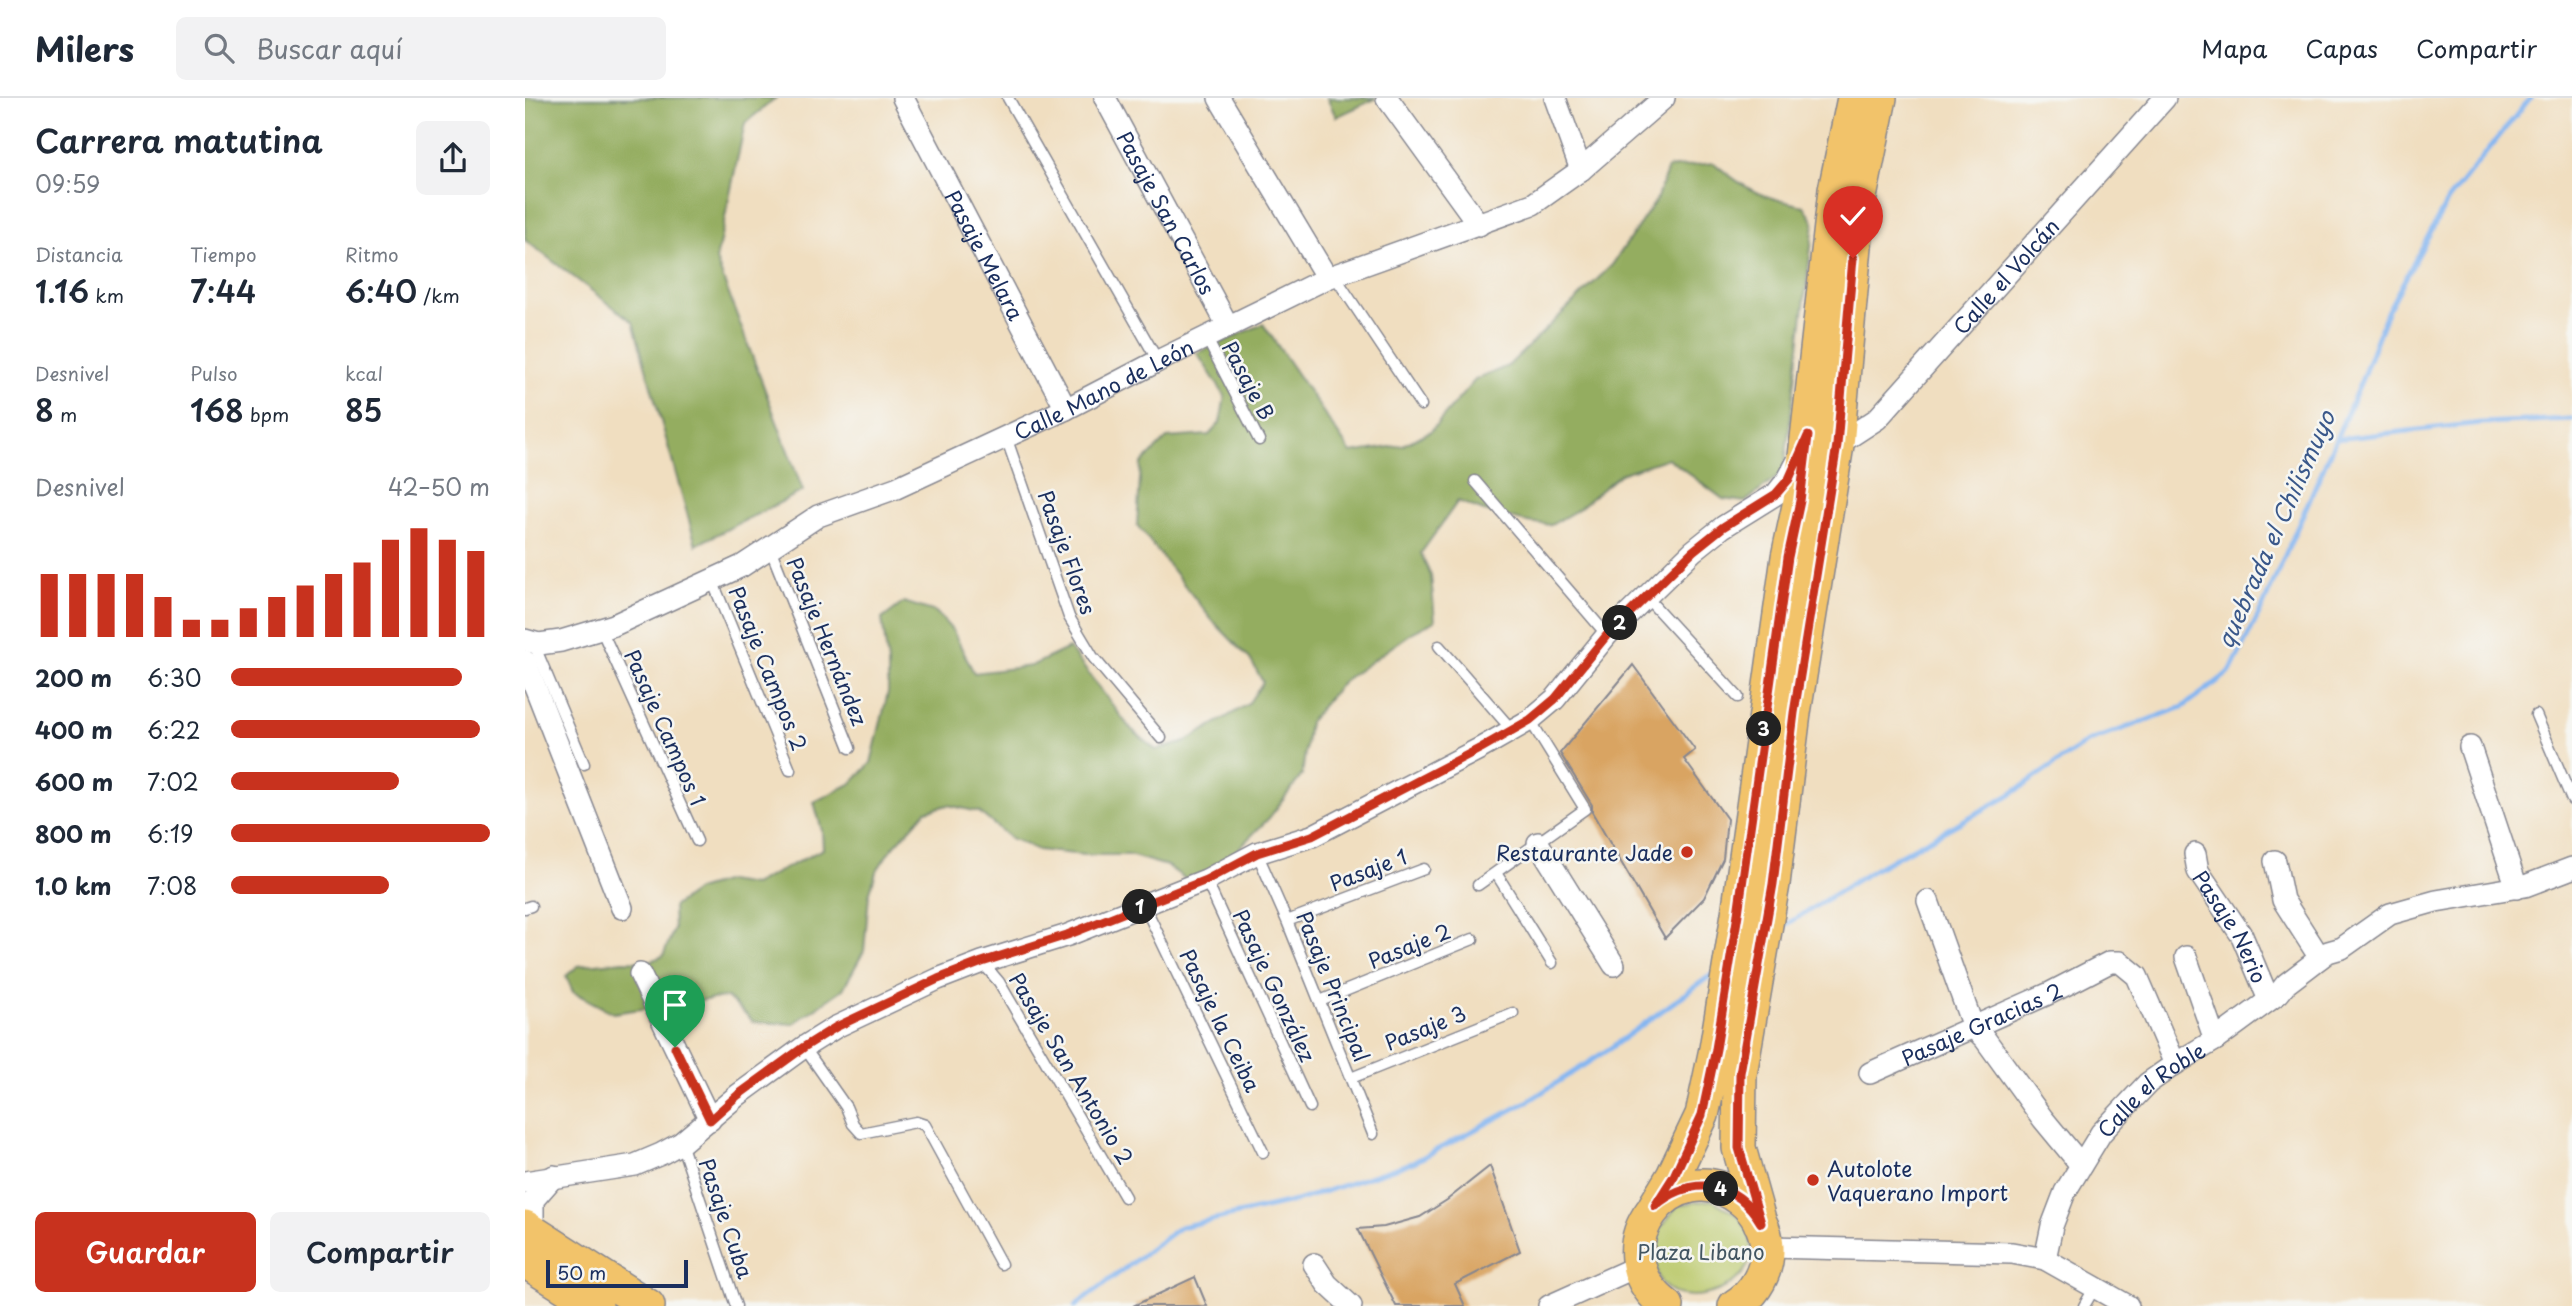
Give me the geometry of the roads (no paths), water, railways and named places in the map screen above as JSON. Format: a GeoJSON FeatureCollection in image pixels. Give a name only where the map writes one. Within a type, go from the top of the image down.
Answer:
{"type":"FeatureCollection","features":[{"type":"Feature","properties":{"kind":"main road"},"geometry":{"type":"LineString","coordinates":[[1651,1292],[1638,1240],[1641,1227],[1674,1176],[1702,1115],[1716,1049],[1738,914],[1788,557],[1800,501],[1823,441],[1825,262],[1835,190],[1854,98]]}},
{"type":"Feature","properties":{"kind":"main road"},"geometry":{"type":"LineString","coordinates":[[1741,1302],[1763,1272],[1764,1235],[1739,1148],[1740,1073],[1773,884],[1823,441],[1859,202],[1880,98]]}},
{"type":"Feature","properties":{"kind":"main road"},"geometry":{"type":"LineString","coordinates":[[1655,1206],[1676,1191],[1688,1187],[1713,1187],[1736,1195],[1754,1212],[1764,1235]]}},
{"type":"Feature","properties":{"kind":"main road"},"geometry":{"type":"LineString","coordinates":[[530,1241],[596,1306]]}},
{"type":"Feature","properties":{"kind":"main road"},"geometry":{"type":"LineString","coordinates":[[530,1241],[649,1306]]}},
{"type":"Feature","properties":{"kind":"street","name":"Pasaje Melara"},"geometry":{"type":"LineString","coordinates":[[903,98],[1066,410]]}},
{"type":"Feature","properties":{"kind":"street","name":"Pasaje San Carlos"},"geometry":{"type":"LineString","coordinates":[[1105,98],[1228,326]]}},
{"type":"Feature","properties":{"kind":"street"},"geometry":{"type":"LineString","coordinates":[[1219,98],[1330,277]]}},
{"type":"Feature","properties":{"kind":"street"},"geometry":{"type":"LineString","coordinates":[[1387,98],[1479,225]]}},
{"type":"Feature","properties":{"kind":"street"},"geometry":{"type":"LineString","coordinates":[[1555,98],[1581,170]]}},
{"type":"Feature","properties":{"kind":"street","name":"Calle Mano de León"},"geometry":{"type":"LineString","coordinates":[[528,648],[601,629],[712,580],[742,566],[818,516],[896,488],[1066,410],[1158,361],[1330,277],[1533,204],[1581,170],[1664,98]]}},
{"type":"Feature","properties":{"kind":"street","name":"Calle el Volcán"},"geometry":{"type":"LineString","coordinates":[[1823,441],[1877,419],[2165,98]]}},
{"type":"Feature","properties":{"kind":"street"},"geometry":{"type":"LineString","coordinates":[[525,1181],[635,1165],[681,1143],[738,1095],[836,1027],[938,979],[1067,935],[1206,880],[1257,853],[1312,836],[1521,725],[1555,699],[1607,635],[1693,551],[1723,527],[1776,494],[1823,441]]}},
{"type":"Feature","properties":{"kind":"street"},"geometry":{"type":"LineString","coordinates":[[528,648],[622,908]]}},
{"type":"Feature","properties":{"kind":"street"},"geometry":{"type":"LineString","coordinates":[[2470,747],[2517,888]]}},
{"type":"Feature","properties":{"kind":"street"},"geometry":{"type":"LineString","coordinates":[[1538,843],[1613,965]]}},
{"type":"Feature","properties":{"kind":"street","name":"Pasaje Nerio"},"geometry":{"type":"LineString","coordinates":[[2195,854],[2198,872],[2242,936],[2269,1000]]}},
{"type":"Feature","properties":{"kind":"street"},"geometry":{"type":"LineString","coordinates":[[2274,861],[2283,900],[2320,958]]}},
{"type":"Feature","properties":{"kind":"street","name":"Calle el Roble"},"geometry":{"type":"LineString","coordinates":[[2045,1259],[2052,1226],[2065,1192],[2101,1133],[2148,1083],[2215,1041],[2328,952],[2342,948],[2390,914],[2436,901],[2517,888],[2572,868]]}},
{"type":"Feature","properties":{"kind":"street"},"geometry":{"type":"LineString","coordinates":[[1928,901],[1973,1027],[2081,1165]]}},
{"type":"Feature","properties":{"kind":"street"},"geometry":{"type":"LineString","coordinates":[[2186,957],[2215,1041]]}},
{"type":"Feature","properties":{"kind":"street","name":"Pasaje Gracias 2"},"geometry":{"type":"LineString","coordinates":[[1870,1073],[2050,993],[2110,962],[2120,962],[2137,976],[2175,1064]]}},
{"type":"Feature","properties":{"kind":"street"},"geometry":{"type":"LineString","coordinates":[[640,974],[710,1120]]}},
{"type":"Feature","properties":{"kind":"street"},"geometry":{"type":"LineString","coordinates":[[530,1241],[533,1200],[554,1176]]}},
{"type":"Feature","properties":{"kind":"street"},"geometry":{"type":"LineString","coordinates":[[1764,1235],[2012,1253],[2045,1259],[2128,1306]]}},
{"type":"Feature","properties":{"kind":"street"},"geometry":{"type":"LineString","coordinates":[[1314,1264],[1327,1284],[1351,1306]]}},
{"type":"Feature","properties":{"kind":"street"},"geometry":{"type":"LineString","coordinates":[[1549,1306],[1651,1292]]}},
{"type":"Feature","properties":{"kind":"lane"},"geometry":{"type":"LineString","coordinates":[[1008,98],[1158,361]]}},
{"type":"Feature","properties":{"kind":"lane"},"geometry":{"type":"LineString","coordinates":[[1330,277],[1421,405]]}},
{"type":"Feature","properties":{"kind":"lane","name":"Pasaje B"},"geometry":{"type":"LineString","coordinates":[[1206,337],[1259,440]]}},
{"type":"Feature","properties":{"kind":"lane","name":"Pasaje Flores"},"geometry":{"type":"LineString","coordinates":[[1006,437],[1069,617],[1093,657],[1161,738]]}},
{"type":"Feature","properties":{"kind":"lane"},"geometry":{"type":"LineString","coordinates":[[1475,481],[1607,635]]}},
{"type":"Feature","properties":{"kind":"lane","name":"Pasaje Hernández"},"geometry":{"type":"LineString","coordinates":[[770,548],[850,748]]}},
{"type":"Feature","properties":{"kind":"lane","name":"Pasaje Campos 2"},"geometry":{"type":"LineString","coordinates":[[712,580],[790,770]]}},
{"type":"Feature","properties":{"kind":"lane"},"geometry":{"type":"LineString","coordinates":[[1647,598],[1738,697]]}},
{"type":"Feature","properties":{"kind":"lane","name":"Pasaje Campos 1"},"geometry":{"type":"LineString","coordinates":[[601,629],[697,841]]}},
{"type":"Feature","properties":{"kind":"lane"},"geometry":{"type":"LineString","coordinates":[[1439,646],[1521,725],[1585,809],[1478,886]]}},
{"type":"Feature","properties":{"kind":"lane"},"geometry":{"type":"LineString","coordinates":[[528,648],[584,764]]}},
{"type":"Feature","properties":{"kind":"lane"},"geometry":{"type":"LineString","coordinates":[[2536,715],[2572,800]]}},
{"type":"Feature","properties":{"kind":"lane","name":"Pasaje Principal"},"geometry":{"type":"LineString","coordinates":[[1257,853],[1373,1134]]}},
{"type":"Feature","properties":{"kind":"lane","name":"Pasaje 1"},"geometry":{"type":"LineString","coordinates":[[1287,921],[1424,869]]}},
{"type":"Feature","properties":{"kind":"lane"},"geometry":{"type":"LineString","coordinates":[[1496,873],[1552,963]]}},
{"type":"Feature","properties":{"kind":"lane","name":"Pasaje González"},"geometry":{"type":"LineString","coordinates":[[1206,880],[1310,1107]]}},
{"type":"Feature","properties":{"kind":"lane","name":"Pasaje la Ceiba"},"geometry":{"type":"LineString","coordinates":[[1144,905],[1263,1152]]}},
{"type":"Feature","properties":{"kind":"lane","name":"Pasaje 2"},"geometry":{"type":"LineString","coordinates":[[1320,1002],[1473,939]]}},
{"type":"Feature","properties":{"kind":"lane","name":"Pasaje San Antonio 2"},"geometry":{"type":"LineString","coordinates":[[982,962],[999,982],[1125,1197]]}},
{"type":"Feature","properties":{"kind":"lane","name":"Pasaje 3"},"geometry":{"type":"LineString","coordinates":[[1351,1077],[1513,1013]]}},
{"type":"Feature","properties":{"kind":"lane"},"geometry":{"type":"LineString","coordinates":[[804,1047],[861,1133],[907,1123],[925,1125],[1001,1264]]}},
{"type":"Feature","properties":{"kind":"lane","name":"Pasaje Cuba"},"geometry":{"type":"LineString","coordinates":[[681,1143],[736,1306]]}},
{"type":"Feature","properties":{"kind":"lane"},"geometry":{"type":"LineString","coordinates":[[2084,1306],[2095,1287]]}},
{"type":"Feature","properties":{"kind":"waterway","name":"quebrada el Chilismuyo"},"geometry":{"type":"LineString","coordinates":[[1779,929],[1875,869],[2010,795],[2087,742],[2183,707],[2230,672],[2263,606],[2362,379],[2387,312],[2448,200],[2530,98]]}},
{"type":"Feature","properties":{"kind":"waterway"},"geometry":{"type":"LineString","coordinates":[[2336,439],[2481,423],[2572,419]]}},
{"type":"Feature","properties":{"kind":"waterway","name":"quebrada el Chilismuyo"},"geometry":{"type":"LineString","coordinates":[[1075,1306],[1180,1227],[1296,1201],[1414,1162],[1527,1102],[1609,1049],[1714,973]]}},
{"type":"Feature","properties":{"kind":"place","name":"Restaurante Jade"},"geometry":{"type":"Point","coordinates":[1687,852]}},
{"type":"Feature","properties":{"kind":"place","name":"Autolote Vaquerano Import"},"geometry":{"type":"Point","coordinates":[1813,1180]}},
{"type":"Feature","properties":{"kind":"park label","name":"Plaza Libano"},"geometry":{"type":"Point","coordinates":[1701,1251]}}]}
